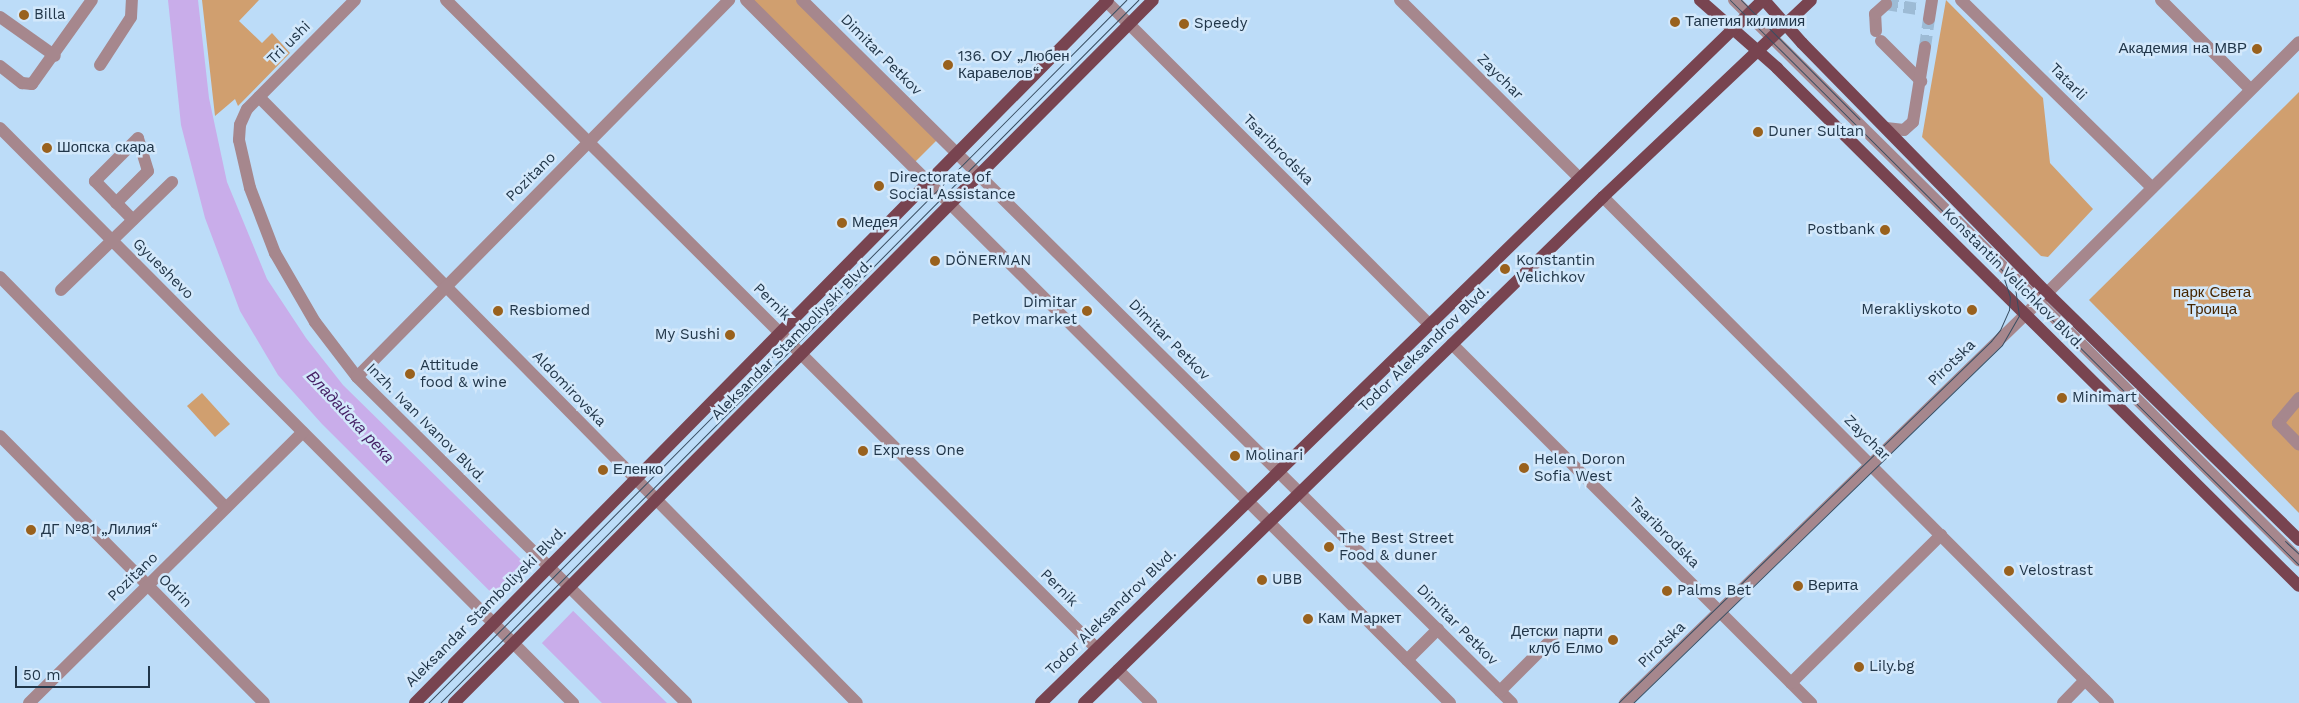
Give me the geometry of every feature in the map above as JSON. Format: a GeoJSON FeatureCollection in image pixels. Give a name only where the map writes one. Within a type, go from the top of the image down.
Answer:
{"type":"FeatureCollection","features":[{"type":"Feature","properties":{"kind":"main road","name":"Aleksandar Stamboliyski Blvd."},"geometry":{"type":"LineString","coordinates":[[454,703],[1153,0]]}},
{"type":"Feature","properties":{"kind":"main road","name":"Konstantin Velichkov Blvd."},"geometry":{"type":"LineString","coordinates":[[1700,0],[1757,51],[2026,314],[2299,586]]}},
{"type":"Feature","properties":{"kind":"main road","name":"Todor Aleksandrov Blvd."},"geometry":{"type":"LineString","coordinates":[[1040,703],[1578,177],[1763,0]]}},
{"type":"Feature","properties":{"kind":"main road","name":"Konstantin Velichkov Blvd."},"geometry":{"type":"LineString","coordinates":[[1763,0],[2047,292],[2299,540]]}},
{"type":"Feature","properties":{"kind":"main road","name":"Todor Aleksandrov Blvd."},"geometry":{"type":"LineString","coordinates":[[1084,703],[1604,197],[1811,0]]}},
{"type":"Feature","properties":{"kind":"main road","name":"Aleksandar Stamboliyski Blvd."},"geometry":{"type":"LineString","coordinates":[[414,703],[1107,1]]}},
{"type":"Feature","properties":{"kind":"street"},"geometry":{"type":"LineString","coordinates":[[0,66],[22,83],[32,84],[55,56],[92,0]]}},
{"type":"Feature","properties":{"kind":"street"},"geometry":{"type":"LineString","coordinates":[[100,65],[131,17],[132,0]]}},
{"type":"Feature","properties":{"kind":"street","name":"Tri ushi"},"geometry":{"type":"LineString","coordinates":[[247,109],[355,0]]}},
{"type":"Feature","properties":{"kind":"street","name":"Pernik"},"geometry":{"type":"LineString","coordinates":[[446,0],[1096,649]]}},
{"type":"Feature","properties":{"kind":"street","name":"Pozitano"},"geometry":{"type":"LineString","coordinates":[[357,377],[729,0]]}},
{"type":"Feature","properties":{"kind":"street"},"geometry":{"type":"LineString","coordinates":[[746,0],[1450,703]]}},
{"type":"Feature","properties":{"kind":"street","name":"Dimitar Petkov"},"geometry":{"type":"LineString","coordinates":[[802,0],[1512,703]]}},
{"type":"Feature","properties":{"kind":"street","name":"Zaychar"},"geometry":{"type":"LineString","coordinates":[[1400,0],[1578,177]]}},
{"type":"Feature","properties":{"kind":"street","name":"Konstantin Velichkov Blvd."},"geometry":{"type":"LineString","coordinates":[[1734,0],[2299,560]]}},
{"type":"Feature","properties":{"kind":"street","name":"Tatarli"},"geometry":{"type":"LineString","coordinates":[[1961,0],[2152,188]]}},
{"type":"Feature","properties":{"kind":"street"},"geometry":{"type":"LineString","coordinates":[[2161,0],[2250,90]]}},
{"type":"Feature","properties":{"kind":"street","name":"Tsaribrodska"},"geometry":{"type":"LineString","coordinates":[[1107,1],[1428,323]]}},
{"type":"Feature","properties":{"kind":"street"},"geometry":{"type":"LineString","coordinates":[[1886,4],[1875,14],[1878,36],[1921,80]]}},
{"type":"Feature","properties":{"kind":"street"},"geometry":{"type":"LineString","coordinates":[[0,17],[55,56]]}},
{"type":"Feature","properties":{"kind":"street","name":"Pirotska"},"geometry":{"type":"LineString","coordinates":[[1625,703],[2026,314],[2299,42]]}},
{"type":"Feature","properties":{"kind":"street"},"geometry":{"type":"LineString","coordinates":[[1886,128],[1904,130],[1913,122],[1926,47]]}},
{"type":"Feature","properties":{"kind":"street","name":"Aldomirovska"},"geometry":{"type":"LineString","coordinates":[[259,98],[856,703]]}},
{"type":"Feature","properties":{"kind":"street","name":"Inzh. Ivan Ivanov Blvd."},"geometry":{"type":"LineString","coordinates":[[247,109],[240,125],[239,140],[259,217],[294,289],[357,377],[546,569],[686,703]]}},
{"type":"Feature","properties":{"kind":"street","name":"Gyueshevo"},"geometry":{"type":"LineString","coordinates":[[0,128],[304,432]]}},
{"type":"Feature","properties":{"kind":"street"},"geometry":{"type":"LineString","coordinates":[[116,202],[148,171],[138,138],[95,181],[133,220]]}},
{"type":"Feature","properties":{"kind":"street"},"geometry":{"type":"LineString","coordinates":[[61,290],[172,182]]}},
{"type":"Feature","properties":{"kind":"street","name":"Zaychar"},"geometry":{"type":"LineString","coordinates":[[1604,197],[2108,703]]}},
{"type":"Feature","properties":{"kind":"street"},"geometry":{"type":"LineString","coordinates":[[0,277],[226,508]]}},
{"type":"Feature","properties":{"kind":"street","name":"Tsaribrodska"},"geometry":{"type":"LineString","coordinates":[[1452,344],[1811,703]]}},
{"type":"Feature","properties":{"kind":"street"},"geometry":{"type":"LineString","coordinates":[[2299,398],[2278,423],[2299,445]]}},
{"type":"Feature","properties":{"kind":"street"},"geometry":{"type":"LineString","coordinates":[[304,432],[517,640],[573,703]]}},
{"type":"Feature","properties":{"kind":"street","name":"Pozitano"},"geometry":{"type":"LineString","coordinates":[[29,703],[304,432]]}},
{"type":"Feature","properties":{"kind":"street","name":"Odrin"},"geometry":{"type":"LineString","coordinates":[[0,436],[264,703]]}},
{"type":"Feature","properties":{"kind":"street"},"geometry":{"type":"LineString","coordinates":[[1791,683],[1941,535]]}},
{"type":"Feature","properties":{"kind":"street"},"geometry":{"type":"LineString","coordinates":[[1407,660],[1438,629]]}},
{"type":"Feature","properties":{"kind":"street"},"geometry":{"type":"LineString","coordinates":[[1500,691],[1552,639]]}},
{"type":"Feature","properties":{"kind":"street"},"geometry":{"type":"LineString","coordinates":[[1118,670],[1151,703]]}},
{"type":"Feature","properties":{"kind":"street"},"geometry":{"type":"LineString","coordinates":[[2063,703],[2086,680]]}},
{"type":"Feature","properties":{"kind":"green space"},"geometry":{"type":"Polygon","coordinates":[[[202,0],[259,0],[239,21],[262,43],[272,33],[290,53],[238,106],[235,99],[215,116],[202,0]]]}},
{"type":"Feature","properties":{"kind":"green space"},"geometry":{"type":"Polygon","coordinates":[[[746,0],[802,0],[940,137],[911,166],[746,0]]]}},
{"type":"Feature","properties":{"kind":"green space"},"geometry":{"type":"Polygon","coordinates":[[[1946,0],[2043,98],[2050,163],[2093,209],[2048,257],[2041,256],[1922,137],[1946,0]]]}},
{"type":"Feature","properties":{"kind":"green space","name":"парк Света Троица"},"geometry":{"type":"Polygon","coordinates":[[[2299,92],[2299,513],[2089,300],[2299,92]]]}},
{"type":"Feature","properties":{"kind":"green space"},"geometry":{"type":"Polygon","coordinates":[[[202,393],[230,424],[215,437],[187,406],[202,393]]]}},
{"type":"Feature","properties":{"kind":"water","name":"Владайска река"},"geometry":{"type":"Polygon","coordinates":[[[168,0],[198,0],[209,98],[227,182],[267,279],[306,338],[343,385],[667,703],[602,703],[322,424],[278,375],[240,311],[205,218],[181,125],[168,0]]]}},
{"type":"Feature","properties":{"kind":"pier"},"geometry":{"type":"Polygon","coordinates":[[[527,563],[575,609],[540,645],[492,598],[527,563]]]}},
{"type":"Feature","properties":{"kind":"tunnel"},"geometry":{"type":"LineString","coordinates":[[1886,4],[1918,9]]}},
{"type":"Feature","properties":{"kind":"tunnel"},"geometry":{"type":"LineString","coordinates":[[1925,47],[1929,19]]}},
{"type":"Feature","properties":{"kind":"tram line"},"geometry":{"type":"LineString","coordinates":[[428,703],[1126,0]]}},
{"type":"Feature","properties":{"kind":"tram line"},"geometry":{"type":"LineString","coordinates":[[440,703],[1138,0]]}},
{"type":"Feature","properties":{"kind":"tram line"},"geometry":{"type":"LineString","coordinates":[[1730,0],[2299,565]]}},
{"type":"Feature","properties":{"kind":"tram line"},"geometry":{"type":"LineString","coordinates":[[1741,0],[1859,119]]}},
{"type":"Feature","properties":{"kind":"tram line"},"geometry":{"type":"LineString","coordinates":[[1618,703],[1991,341],[2000,330],[2009,310],[2010,297],[2003,276]]}},
{"type":"Feature","properties":{"kind":"tram line"},"geometry":{"type":"LineString","coordinates":[[1633,703],[2002,345],[2019,316],[2015,286]]}},
{"type":"Feature","properties":{"kind":"tram line"},"geometry":{"type":"LineString","coordinates":[[2285,541],[2299,554]]}},
{"type":"Feature","properties":{"kind":"place","name":"Billa"},"geometry":{"type":"Point","coordinates":[24,15]}},
{"type":"Feature","properties":{"kind":"place","name":"Тапетия килимия"},"geometry":{"type":"Point","coordinates":[1675,22]}},
{"type":"Feature","properties":{"kind":"place","name":"Speedy"},"geometry":{"type":"Point","coordinates":[1184,24]}},
{"type":"Feature","properties":{"kind":"place","name":"Академия на МВР"},"geometry":{"type":"Point","coordinates":[2257,49]}},
{"type":"Feature","properties":{"kind":"place","name":"136. ОУ „Любен Каравелов“"},"geometry":{"type":"Point","coordinates":[948,65]}},
{"type":"Feature","properties":{"kind":"place","name":"Duner Sultan"},"geometry":{"type":"Point","coordinates":[1758,132]}},
{"type":"Feature","properties":{"kind":"place","name":"Шопска скара"},"geometry":{"type":"Point","coordinates":[47,148]}},
{"type":"Feature","properties":{"kind":"place","name":"Directorate of Social Assistance"},"geometry":{"type":"Point","coordinates":[879,186]}},
{"type":"Feature","properties":{"kind":"place","name":"Медея"},"geometry":{"type":"Point","coordinates":[842,223]}},
{"type":"Feature","properties":{"kind":"place","name":"Postbank"},"geometry":{"type":"Point","coordinates":[1885,230]}},
{"type":"Feature","properties":{"kind":"place","name":"DÖNERMAN"},"geometry":{"type":"Point","coordinates":[935,261]}},
{"type":"Feature","properties":{"kind":"place","name":"Konstantin Velichkov"},"geometry":{"type":"Point","coordinates":[1505,269]}},
{"type":"Feature","properties":{"kind":"place","name":"Merakliyskoto"},"geometry":{"type":"Point","coordinates":[1972,310]}},
{"type":"Feature","properties":{"kind":"place","name":"Resbiomed"},"geometry":{"type":"Point","coordinates":[498,311]}},
{"type":"Feature","properties":{"kind":"place","name":"Dimitar Petkov market"},"geometry":{"type":"Point","coordinates":[1087,311]}},
{"type":"Feature","properties":{"kind":"place","name":"My Sushi"},"geometry":{"type":"Point","coordinates":[730,335]}},
{"type":"Feature","properties":{"kind":"place","name":"Attitude food & wine"},"geometry":{"type":"Point","coordinates":[410,374]}},
{"type":"Feature","properties":{"kind":"place","name":"Minimart"},"geometry":{"type":"Point","coordinates":[2062,398]}},
{"type":"Feature","properties":{"kind":"place","name":"Express One"},"geometry":{"type":"Point","coordinates":[863,451]}},
{"type":"Feature","properties":{"kind":"place","name":"Molinari"},"geometry":{"type":"Point","coordinates":[1235,456]}},
{"type":"Feature","properties":{"kind":"place","name":"Helen Doron Sofia West"},"geometry":{"type":"Point","coordinates":[1524,468]}},
{"type":"Feature","properties":{"kind":"place","name":"Еленко"},"geometry":{"type":"Point","coordinates":[603,470]}},
{"type":"Feature","properties":{"kind":"place","name":"ДГ №81 „Лилия“"},"geometry":{"type":"Point","coordinates":[31,530]}},
{"type":"Feature","properties":{"kind":"place","name":"The Best Street Food & duner"},"geometry":{"type":"Point","coordinates":[1329,547]}},
{"type":"Feature","properties":{"kind":"place","name":"Velostrast"},"geometry":{"type":"Point","coordinates":[2009,571]}},
{"type":"Feature","properties":{"kind":"place","name":"UBB"},"geometry":{"type":"Point","coordinates":[1262,580]}},
{"type":"Feature","properties":{"kind":"place","name":"Верита"},"geometry":{"type":"Point","coordinates":[1798,586]}},
{"type":"Feature","properties":{"kind":"place","name":"Palms Bet"},"geometry":{"type":"Point","coordinates":[1667,591]}},
{"type":"Feature","properties":{"kind":"place","name":"Кам Маркет"},"geometry":{"type":"Point","coordinates":[1308,619]}},
{"type":"Feature","properties":{"kind":"place","name":"Детски парти клуб Елмо"},"geometry":{"type":"Point","coordinates":[1613,640]}},
{"type":"Feature","properties":{"kind":"place","name":"Lily.bg"},"geometry":{"type":"Point","coordinates":[1859,667]}}]}
